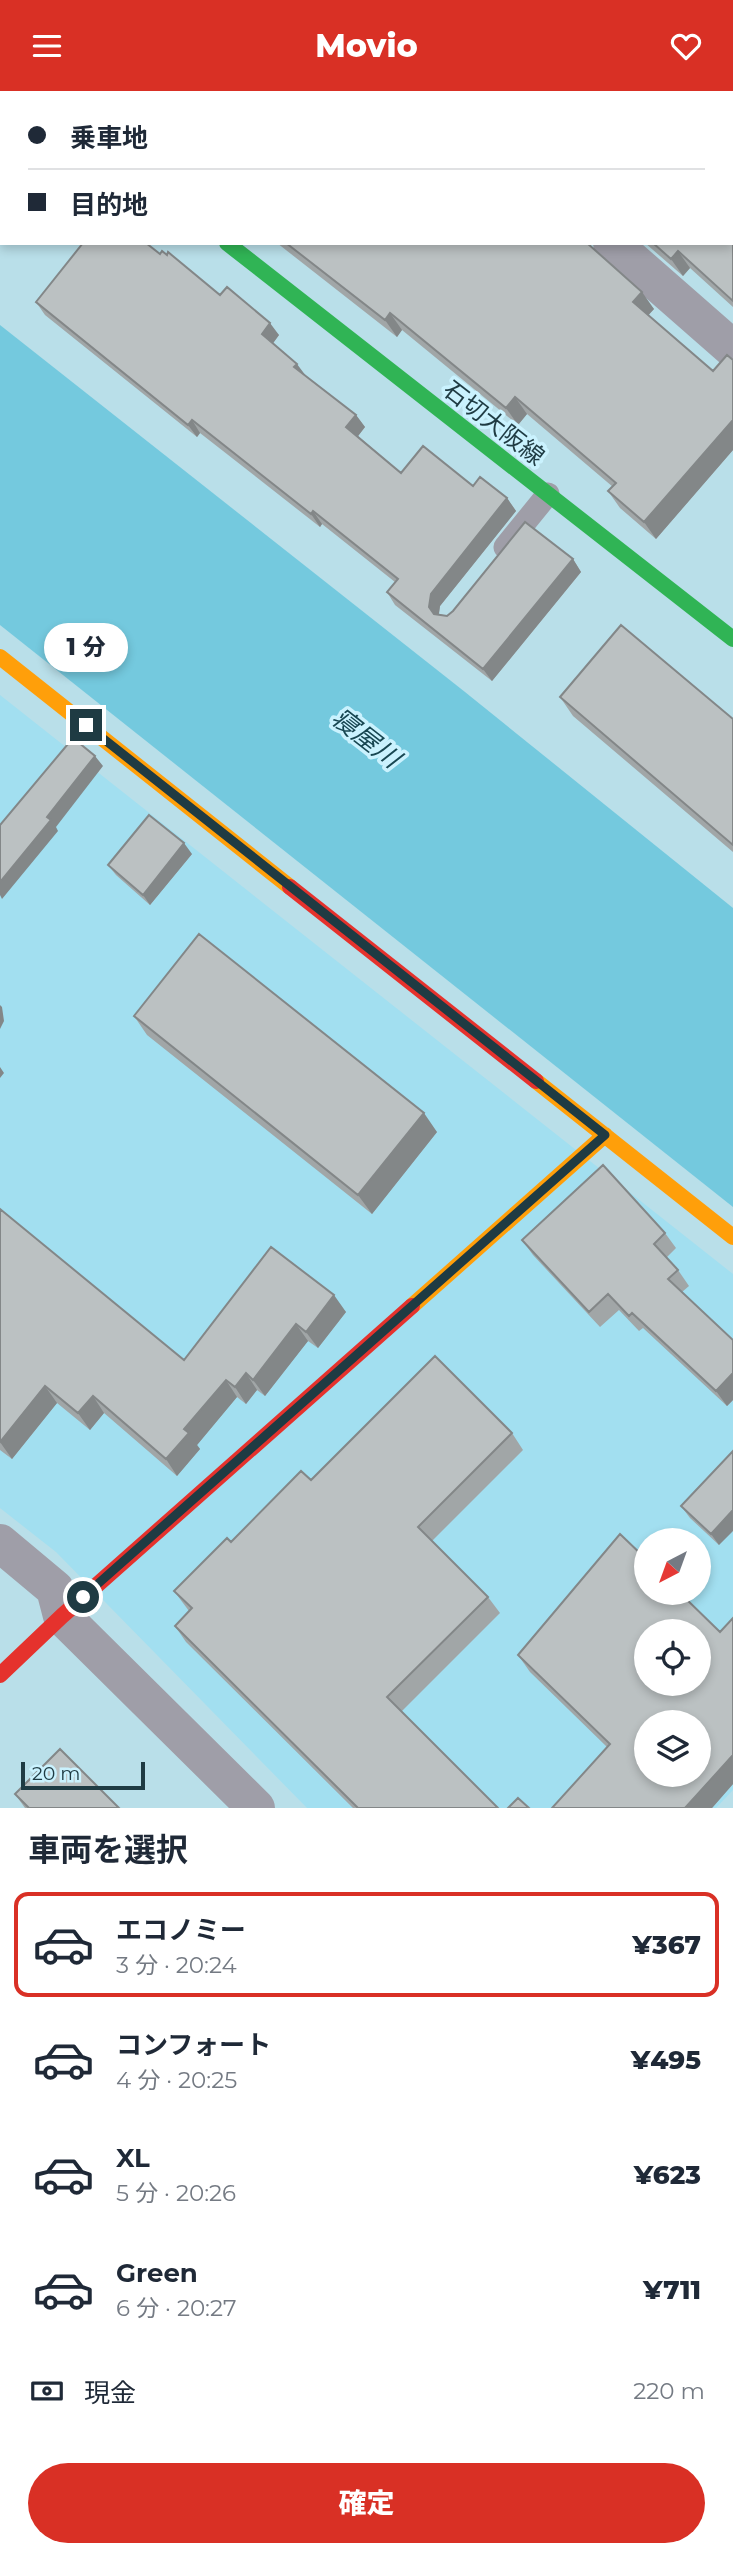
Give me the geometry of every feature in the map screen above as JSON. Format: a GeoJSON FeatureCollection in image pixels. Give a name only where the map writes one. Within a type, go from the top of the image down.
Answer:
{"type":"FeatureCollection","features":[{"type":"Feature","properties":{"kind":"street","name":"石切大阪線"},"geometry":{"type":"LineString","coordinates":[[231,245],[733,639]]}},
{"type":"Feature","properties":{"kind":"street"},"geometry":{"type":"LineString","coordinates":[[613,245],[733,349]]}},
{"type":"Feature","properties":{"kind":"street"},"geometry":{"type":"LineString","coordinates":[[714,624],[727,610]]}},
{"type":"Feature","properties":{"kind":"street"},"geometry":{"type":"LineString","coordinates":[[0,657],[733,1237]]}},
{"type":"Feature","properties":{"kind":"street"},"geometry":{"type":"LineString","coordinates":[[0,1675],[62,1616],[605,1135]]}},
{"type":"Feature","properties":{"kind":"street"},"geometry":{"type":"LineString","coordinates":[[0,1543],[55,1589],[62,1616],[256,1808]]}},
{"type":"Feature","properties":{"kind":"lane"},"geometry":{"type":"LineString","coordinates":[[491,565],[548,494]]}},
{"type":"Feature","properties":{"kind":"shaded area"},"geometry":{"type":"Polygon","coordinates":[[[0,695],[733,1274],[733,1790],[716,1808],[307,1808],[56,1552],[0,1508],[0,695]]]}},
{"type":"Feature","properties":{"kind":"water","name":"寝屋川"},"geometry":{"type":"Polygon","coordinates":[[[0,325],[465,692],[733,908],[733,1207],[0,625],[0,325]]]}},
{"type":"Feature","properties":{"kind":"building"},"geometry":{"type":"Polygon","coordinates":[[[81,245],[149,245],[160,254],[162,251],[167,255],[168,252],[220,295],[227,287],[270,323],[262,334],[297,364],[294,367],[356,415],[346,427],[401,473],[423,446],[473,486],[480,477],[507,498],[431,594],[429,607],[434,614],[447,616],[453,611],[525,522],[573,559],[483,669],[387,592],[398,579],[192,420],[188,425],[36,302],[81,245]]]}},
{"type":"Feature","properties":{"kind":"building"},"geometry":{"type":"Polygon","coordinates":[[[289,245],[589,245],[642,292],[633,302],[713,371],[727,355],[733,360],[733,420],[644,522],[608,491],[616,483],[515,397],[506,408],[390,313],[385,320],[289,245]]]}},
{"type":"Feature","properties":{"kind":"building"},"geometry":{"type":"Polygon","coordinates":[[[655,245],[733,245],[733,301],[678,251],[671,259],[655,245]]]}},
{"type":"Feature","properties":{"kind":"building"},"geometry":{"type":"Polygon","coordinates":[[[621,625],[733,719],[733,845],[560,697],[621,625]]]}},
{"type":"Feature","properties":{"kind":"building"},"geometry":{"type":"Polygon","coordinates":[[[73,738],[95,756],[47,817],[51,820],[0,882],[0,825],[73,738]]]}},
{"type":"Feature","properties":{"kind":"building"},"geometry":{"type":"Polygon","coordinates":[[[149,815],[184,843],[143,895],[108,865],[149,815]]]}},
{"type":"Feature","properties":{"kind":"building"},"geometry":{"type":"Polygon","coordinates":[[[199,934],[424,1113],[358,1195],[134,1016],[199,934]]]}},
{"type":"Feature","properties":{"kind":"building"},"geometry":{"type":"Polygon","coordinates":[[[603,1165],[665,1233],[654,1244],[678,1270],[668,1279],[733,1340],[733,1373],[716,1391],[632,1313],[629,1316],[608,1294],[589,1312],[522,1240],[603,1165]]]}},
{"type":"Feature","properties":{"kind":"building"},"geometry":{"type":"Polygon","coordinates":[[[0,1209],[184,1360],[271,1247],[334,1295],[306,1332],[296,1324],[253,1380],[246,1373],[235,1387],[226,1380],[184,1429],[189,1433],[166,1459],[93,1396],[78,1413],[45,1386],[0,1442],[0,1209]]]}},
{"type":"Feature","properties":{"kind":"building"},"geometry":{"type":"Polygon","coordinates":[[[435,1356],[512,1433],[418,1527],[488,1597],[387,1697],[498,1808],[358,1808],[175,1626],[192,1608],[174,1591],[227,1538],[231,1542],[301,1471],[311,1480],[435,1356]]]}},
{"type":"Feature","properties":{"kind":"building"},"geometry":{"type":"Polygon","coordinates":[[[733,1451],[733,1510],[711,1534],[711,1528],[705,1528],[681,1506],[733,1451]]]}},
{"type":"Feature","properties":{"kind":"building"},"geometry":{"type":"Polygon","coordinates":[[[620,1534],[634,1547],[634,1605],[692,1605],[707,1619],[634,1619],[634,1696],[711,1696],[711,1623],[720,1632],[733,1618],[733,1755],[711,1779],[711,1710],[634,1710],[634,1787],[704,1787],[685,1808],[552,1808],[610,1744],[518,1655],[620,1534]]]}},
{"type":"Feature","properties":{"kind":"building"},"geometry":{"type":"Polygon","coordinates":[[[60,1749],[119,1808],[29,1808],[15,1794],[60,1749]]]}},
{"type":"Feature","properties":{"kind":"building"},"geometry":{"type":"Polygon","coordinates":[[[518,1798],[529,1808],[508,1808],[518,1798]]]}},
{"type":"Feature","properties":{"kind":"traffic: fast"},"geometry":{"type":"LineString","coordinates":[[230,245],[733,639]]}},
{"type":"Feature","properties":{"kind":"traffic: slow"},"geometry":{"type":"LineString","coordinates":[[0,657],[290,887]]}},
{"type":"Feature","properties":{"kind":"traffic: slow"},"geometry":{"type":"LineString","coordinates":[[536,1081],[733,1237]]}},
{"type":"Feature","properties":{"kind":"traffic: slow"},"geometry":{"type":"LineString","coordinates":[[412,1306],[605,1135]]}},
{"type":"Feature","properties":{"kind":"traffic: jam"},"geometry":{"type":"LineString","coordinates":[[290,887],[536,1081]]}},
{"type":"Feature","properties":{"kind":"traffic: jam"},"geometry":{"type":"LineString","coordinates":[[0,1675],[62,1616],[412,1306]]}},
{"type":"Feature","properties":{"kind":"route"},"geometry":{"type":"LineString","coordinates":[[83,1597],[605,1135],[86,725]]}}]}
